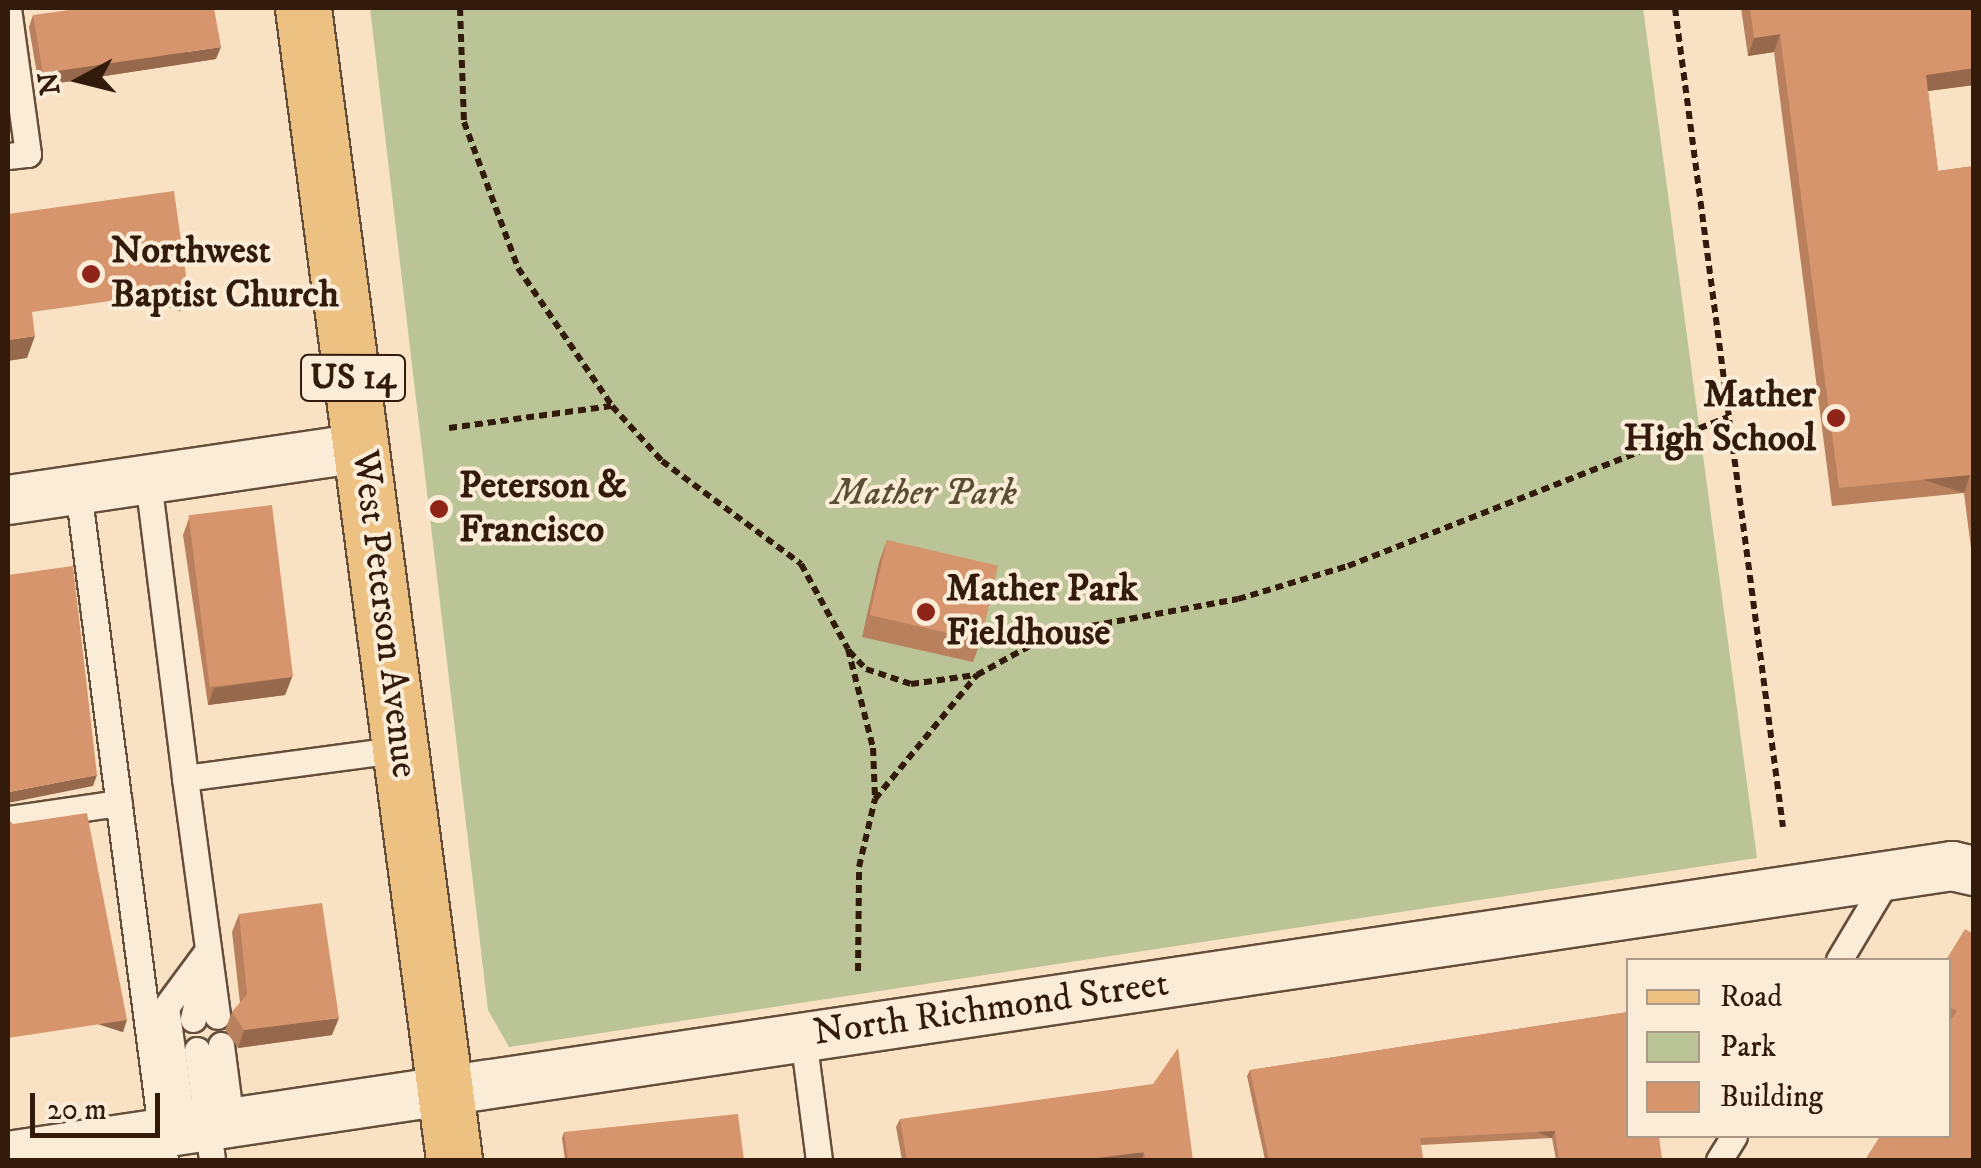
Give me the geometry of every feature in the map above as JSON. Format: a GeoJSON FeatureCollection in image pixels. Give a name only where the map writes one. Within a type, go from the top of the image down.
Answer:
{"type":"FeatureCollection","features":[{"type":"Feature","properties":{"kind":"main road","name":"West Peterson Avenue"},"geometry":{"type":"LineString","coordinates":[[303,8],[454,1160]]}},
{"type":"Feature","properties":{"kind":"street"},"geometry":{"type":"LineString","coordinates":[[8,500],[362,448]]}},
{"type":"Feature","properties":{"kind":"street","name":"North Richmond Street"},"geometry":{"type":"LineString","coordinates":[[8,1156],[193,1138],[444,1090],[1890,876],[1974,872]]}},
{"type":"Feature","properties":{"kind":"lane"},"geometry":{"type":"LineString","coordinates":[[8,8],[28,154],[8,156]]}},
{"type":"Feature","properties":{"kind":"lane"},"geometry":{"type":"LineString","coordinates":[[148,480],[208,950],[205,1018]]}},
{"type":"Feature","properties":{"kind":"lane"},"geometry":{"type":"LineString","coordinates":[[78,490],[119,803],[193,1138]]}},
{"type":"Feature","properties":{"kind":"lane"},"geometry":{"type":"LineString","coordinates":[[185,778],[401,749]]}},
{"type":"Feature","properties":{"kind":"lane"},"geometry":{"type":"LineString","coordinates":[[8,819],[119,803]]}},
{"type":"Feature","properties":{"kind":"lane"},"geometry":{"type":"LineString","coordinates":[[1840,958],[1890,876]]}},
{"type":"Feature","properties":{"kind":"lane"},"geometry":{"type":"LineString","coordinates":[[193,1138],[166,1007],[208,950]]}},
{"type":"Feature","properties":{"kind":"lane"},"geometry":{"type":"LineString","coordinates":[[803,1037],[820,1160]]}},
{"type":"Feature","properties":{"kind":"lane"},"geometry":{"type":"LineString","coordinates":[[193,1138],[209,1047]]}},
{"type":"Feature","properties":{"kind":"lane"},"geometry":{"type":"LineString","coordinates":[[1719,1160],[1733,1138]]}},
{"type":"Feature","properties":{"kind":"path"},"geometry":{"type":"LineString","coordinates":[[460,8],[464,122],[486,195],[518,268],[612,406],[709,501],[801,564],[848,649],[873,748],[875,799],[859,867],[858,972]]}},
{"type":"Feature","properties":{"kind":"path"},"geometry":{"type":"LineString","coordinates":[[1675,8],[1783,827]]}},
{"type":"Feature","properties":{"kind":"path"},"geometry":{"type":"LineString","coordinates":[[448,428],[612,406]]}},
{"type":"Feature","properties":{"kind":"path"},"geometry":{"type":"LineString","coordinates":[[875,799],[977,675],[1053,633],[1238,599],[1348,566],[1728,416]]}},
{"type":"Feature","properties":{"kind":"path"},"geometry":{"type":"LineString","coordinates":[[848,649],[884,678],[977,675]]}},
{"type":"Feature","properties":{"kind":"green space","name":"Mather Park"},"geometry":{"type":"Polygon","coordinates":[[[370,8],[1643,8],[1757,858],[509,1047],[488,1010],[370,8]]]}},
{"type":"Feature","properties":{"kind":"building"},"geometry":{"type":"Polygon","coordinates":[[[84,8],[214,8],[221,47],[43,73],[33,15],[84,8]]]}},
{"type":"Feature","properties":{"kind":"building"},"geometry":{"type":"Polygon","coordinates":[[[1750,8],[1974,8],[1974,68],[1926,75],[1938,171],[1974,166],[1974,502],[1970,475],[1839,488],[1780,34],[1754,38],[1750,8]]]}},
{"type":"Feature","properties":{"kind":"building","name":"Northwest Baptist Church"},"geometry":{"type":"Polygon","coordinates":[[[174,191],[188,290],[32,312],[35,336],[8,340],[8,214],[174,191]]]}},
{"type":"Feature","properties":{"kind":"building"},"geometry":{"type":"Polygon","coordinates":[[[272,505],[293,677],[210,687],[189,515],[272,505]]]}},
{"type":"Feature","properties":{"kind":"building","name":"Mather Park Fieldhouse"},"geometry":{"type":"Polygon","coordinates":[[[887,540],[998,566],[981,641],[870,615],[887,540]]]}},
{"type":"Feature","properties":{"kind":"building"},"geometry":{"type":"Polygon","coordinates":[[[73,566],[97,775],[8,794],[8,575],[73,566]]]}},
{"type":"Feature","properties":{"kind":"building"},"geometry":{"type":"Polygon","coordinates":[[[87,813],[127,1020],[8,1038],[8,819],[13,824],[87,813]]]}},
{"type":"Feature","properties":{"kind":"building"},"geometry":{"type":"Polygon","coordinates":[[[322,903],[339,1018],[244,1030],[232,1012],[247,994],[239,914],[322,903]]]}},
{"type":"Feature","properties":{"kind":"building"},"geometry":{"type":"Polygon","coordinates":[[[1965,929],[1974,934],[1974,1160],[1865,1160],[1879,1138],[1951,1138],[1951,1020],[1957,1011],[1951,1008],[1951,958],[1947,958],[1965,929]]]}},
{"type":"Feature","properties":{"kind":"building"},"geometry":{"type":"Polygon","coordinates":[[[1626,1012],[1626,1138],[1659,1138],[1662,1160],[1559,1160],[1555,1131],[1420,1138],[1423,1160],[1269,1160],[1250,1070],[1626,1012]]]}},
{"type":"Feature","properties":{"kind":"building"},"geometry":{"type":"Polygon","coordinates":[[[1178,1048],[1193,1160],[1145,1160],[1144,1152],[1080,1160],[907,1160],[900,1119],[1153,1084],[1178,1048]]]}},
{"type":"Feature","properties":{"kind":"building"},"geometry":{"type":"Polygon","coordinates":[[[738,1114],[744,1160],[568,1160],[564,1132],[738,1114]]]}},
{"type":"Feature","properties":{"kind":"place","name":"Northwest Baptist Church"},"geometry":{"type":"Point","coordinates":[91,274]}},
{"type":"Feature","properties":{"kind":"place","name":"Mather High School"},"geometry":{"type":"Point","coordinates":[1836,418]}},
{"type":"Feature","properties":{"kind":"place","name":"Peterson & Francisco"},"geometry":{"type":"Point","coordinates":[439,509]}},
{"type":"Feature","properties":{"kind":"place","name":"Mather Park Fieldhouse"},"geometry":{"type":"Point","coordinates":[926,612]}}]}
